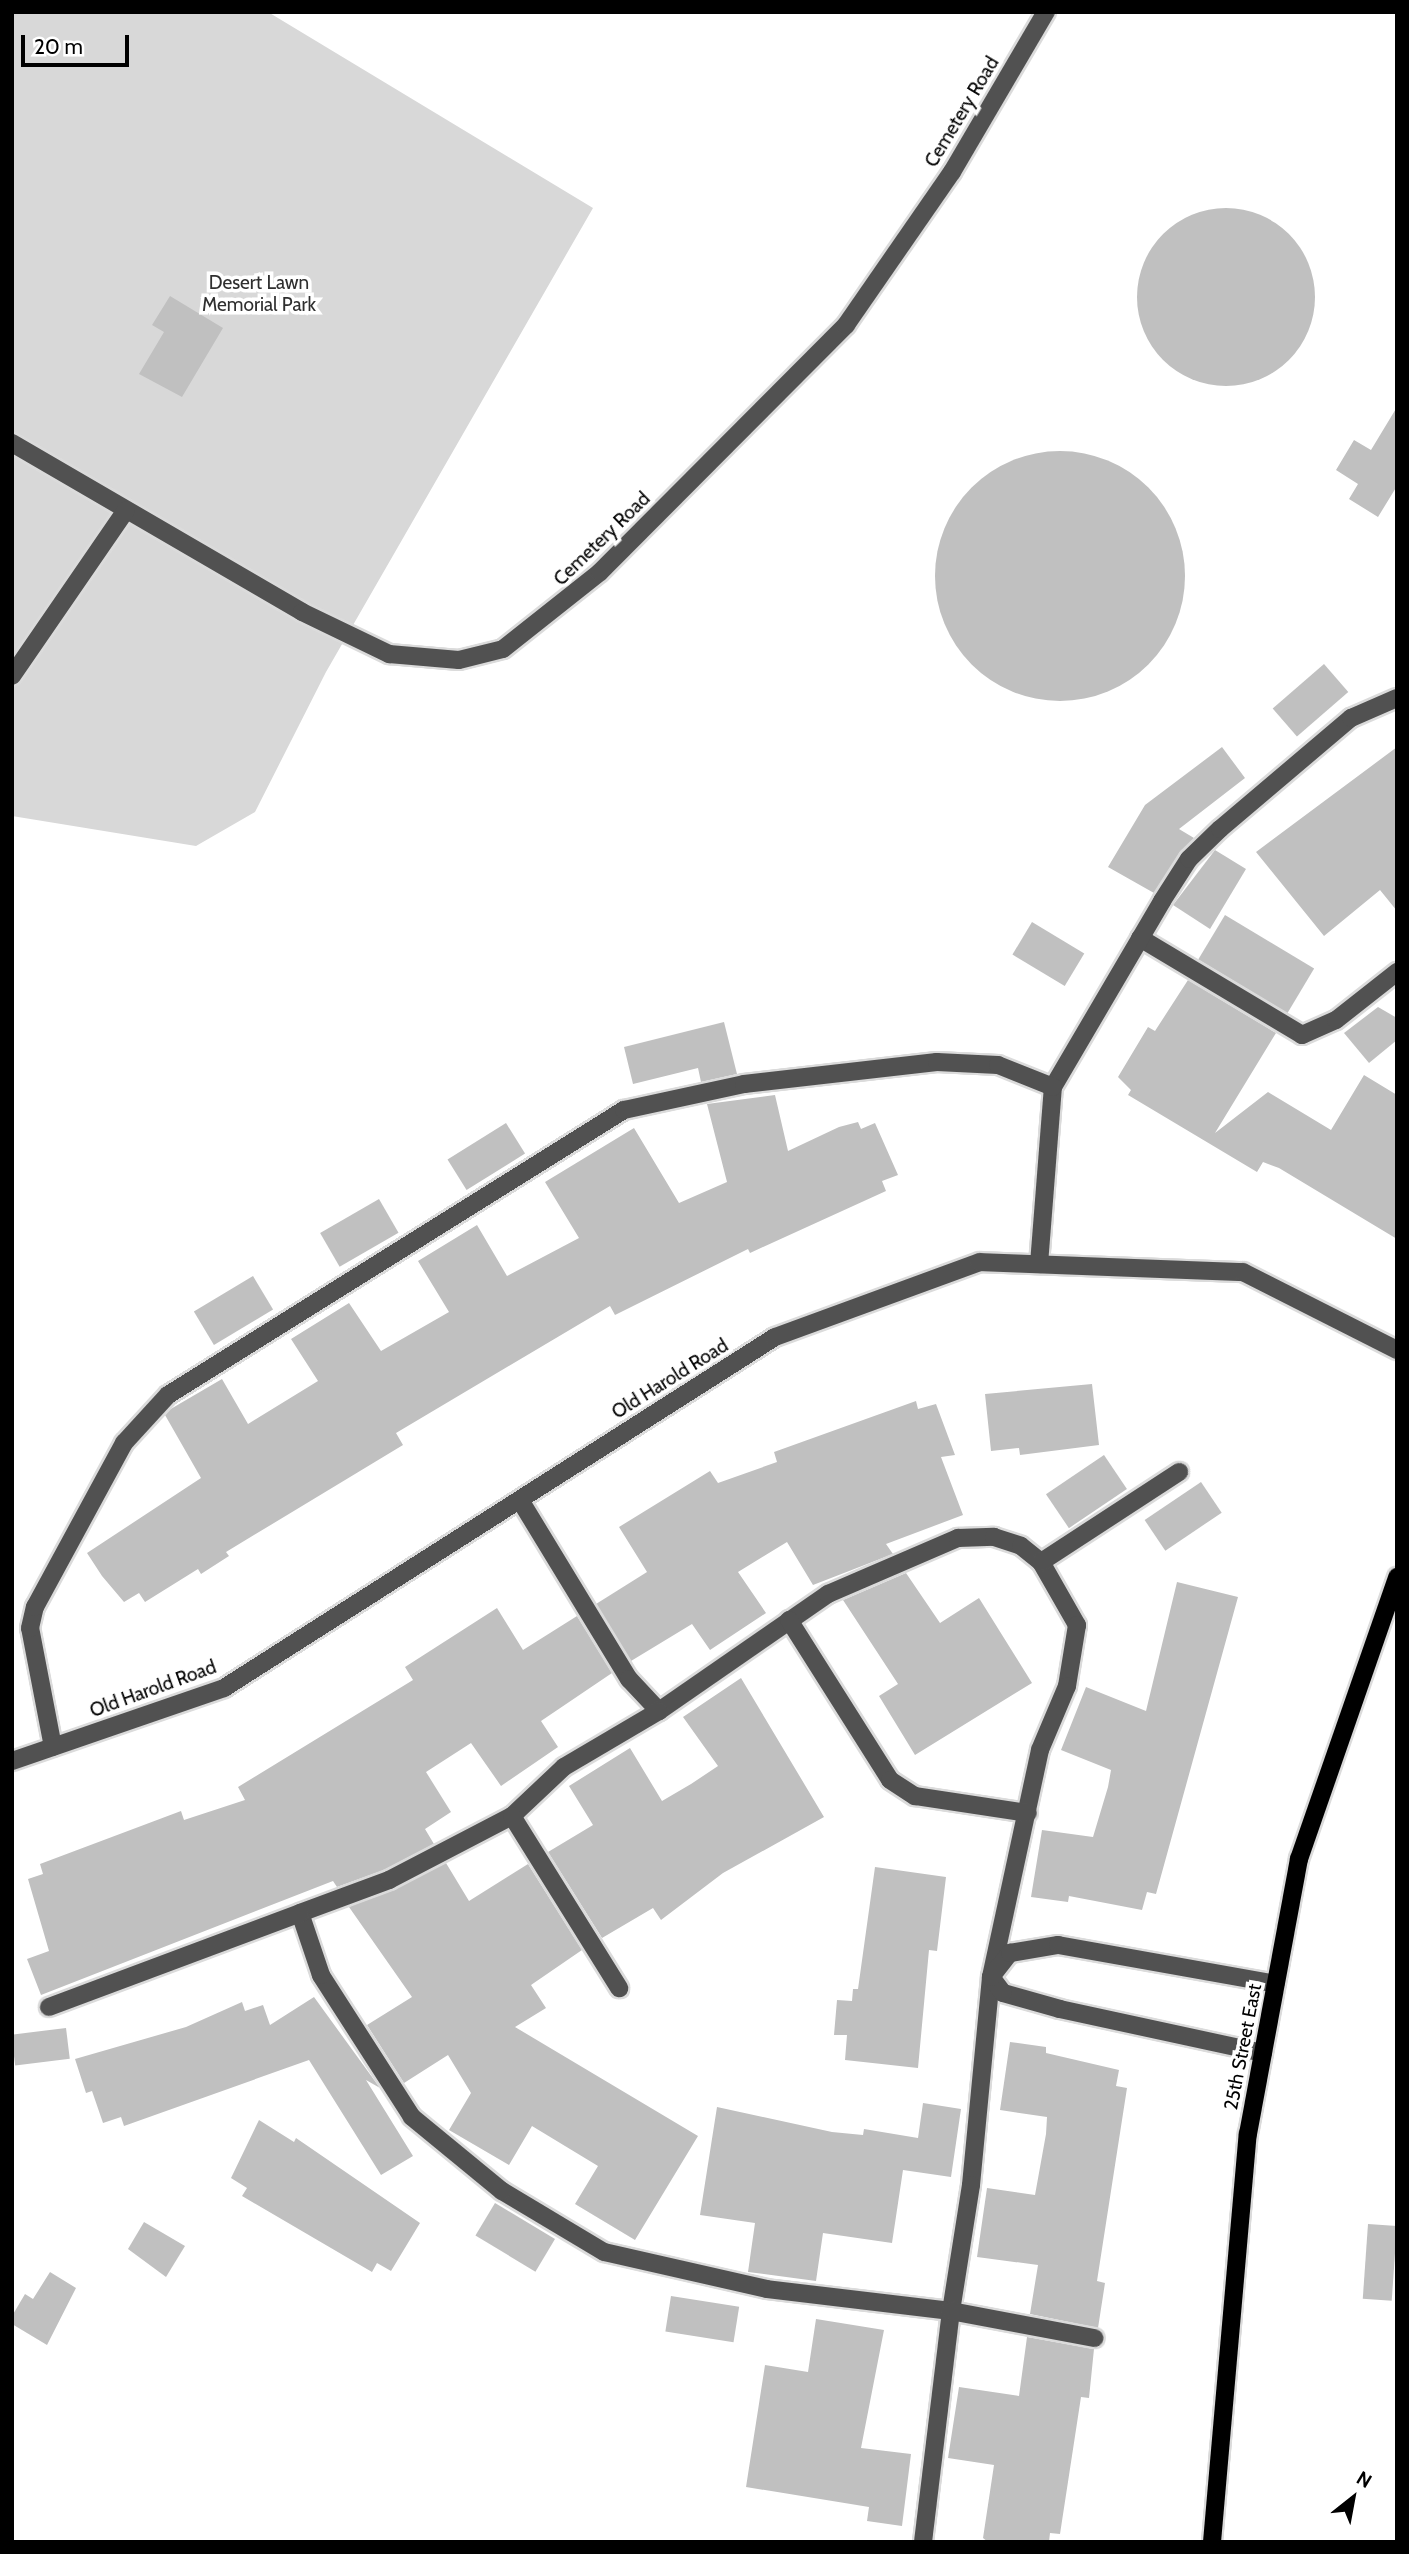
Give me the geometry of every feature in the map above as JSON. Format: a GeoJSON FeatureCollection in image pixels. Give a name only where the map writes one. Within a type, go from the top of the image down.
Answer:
{"type":"FeatureCollection","features":[{"type":"Feature","properties":{"kind":"main road","name":"25th Street East"},"geometry":{"type":"LineString","coordinates":[[1212,2542],[1225,2350],[1248,2134],[1299,1859],[1397,1577]]}},
{"type":"Feature","properties":{"kind":"street","name":"Cemetery Road"},"geometry":{"type":"LineString","coordinates":[[12,443],[302,612],[388,654],[460,660],[503,649],[600,572],[846,325],[952,172],[1046,12]]}},
{"type":"Feature","properties":{"kind":"street"},"geometry":{"type":"LineString","coordinates":[[12,676],[126,510]]}},
{"type":"Feature","properties":{"kind":"street"},"geometry":{"type":"LineString","coordinates":[[1039,1264],[1053,1087],[1189,859],[1220,829],[1351,718],[1397,698]]}},
{"type":"Feature","properties":{"kind":"street"},"geometry":{"type":"LineString","coordinates":[[1140,938],[1302,1035],[1336,1020],[1397,972]]}},
{"type":"Feature","properties":{"kind":"street"},"geometry":{"type":"LineString","coordinates":[[53,1747],[30,1628],[35,1607],[124,1443],[168,1395],[624,1110],[744,1084],[937,1062],[998,1065],[1053,1087]]}},
{"type":"Feature","properties":{"kind":"street","name":"Old Harold Road"},"geometry":{"type":"LineString","coordinates":[[12,1761],[225,1688],[775,1337],[980,1262],[1243,1272],[1397,1350]]}},
{"type":"Feature","properties":{"kind":"street"},"geometry":{"type":"LineString","coordinates":[[1041,1562],[1179,1472]]}},
{"type":"Feature","properties":{"kind":"street"},"geometry":{"type":"LineString","coordinates":[[520,1500],[629,1679],[659,1711]]}},
{"type":"Feature","properties":{"kind":"street"},"geometry":{"type":"LineString","coordinates":[[49,2007],[389,1880],[512,1816],[564,1768],[659,1711],[828,1594],[958,1538],[994,1537],[1021,1546],[1041,1562],[1077,1625],[1067,1686],[1041,1750],[991,1977],[971,2185],[951,2311],[923,2542]]}},
{"type":"Feature","properties":{"kind":"street"},"geometry":{"type":"LineString","coordinates":[[789,1620],[890,1780],[915,1796],[1028,1813]]}},
{"type":"Feature","properties":{"kind":"street"},"geometry":{"type":"LineString","coordinates":[[512,1816],[619,1989]]}},
{"type":"Feature","properties":{"kind":"street"},"geometry":{"type":"LineString","coordinates":[[300,1913],[321,1975],[412,2117],[502,2191],[604,2252],[767,2289],[951,2311],[1094,2337]]}},
{"type":"Feature","properties":{"kind":"street"},"geometry":{"type":"LineString","coordinates":[[991,1977],[1010,1954],[1058,1945],[1276,1984]]}},
{"type":"Feature","properties":{"kind":"street"},"geometry":{"type":"LineString","coordinates":[[991,1977],[1003,1993],[1060,2009],[1263,2053]]}},
{"type":"Feature","properties":{"kind":"green space","name":"Desert Lawn Memorial Park"},"geometry":{"type":"Polygon","coordinates":[[[12,12],[268,12],[593,208],[326,672],[255,812],[196,846],[12,816],[12,12]]]}},
{"type":"Feature","properties":{"kind":"building"},"geometry":{"type":"Polygon","coordinates":[[[1226,208],[1260,215],[1289,234],[1308,263],[1315,297],[1308,331],[1289,360],[1260,379],[1226,386],[1192,379],[1163,360],[1144,331],[1137,297],[1144,263],[1163,234],[1192,215],[1226,208]]]}},
{"type":"Feature","properties":{"kind":"building"},"geometry":{"type":"Polygon","coordinates":[[[170,296],[223,328],[182,397],[139,374],[164,332],[152,325],[170,296]]]}},
{"type":"Feature","properties":{"kind":"building"},"geometry":{"type":"Polygon","coordinates":[[[1397,407],[1397,486],[1378,517],[1349,499],[1358,484],[1336,470],[1354,440],[1371,450],[1397,407]]]}},
{"type":"Feature","properties":{"kind":"building"},"geometry":{"type":"Polygon","coordinates":[[[1048,451],[1072,451],[1119,465],[1149,487],[1176,528],[1183,552],[1183,600],[1176,624],[1149,665],[1108,692],[1072,701],[1048,701],[1001,687],[980,673],[963,656],[949,635],[940,612],[935,588],[935,564],[949,517],[963,496],[980,479],[1001,465],[1024,456],[1048,451]]]}},
{"type":"Feature","properties":{"kind":"building"},"geometry":{"type":"Polygon","coordinates":[[[1324,664],[1348,692],[1297,737],[1273,709],[1324,664]]]}},
{"type":"Feature","properties":{"kind":"building"},"geometry":{"type":"Polygon","coordinates":[[[1222,747],[1245,778],[1179,829],[1194,838],[1154,893],[1108,867],[1145,805],[1222,747]]]}},
{"type":"Feature","properties":{"kind":"building"},"geometry":{"type":"Polygon","coordinates":[[[1397,747],[1397,911],[1380,890],[1324,936],[1256,852],[1397,747]]]}},
{"type":"Feature","properties":{"kind":"building"},"geometry":{"type":"Polygon","coordinates":[[[1215,850],[1246,869],[1210,929],[1173,905],[1215,850]]]}},
{"type":"Feature","properties":{"kind":"building"},"geometry":{"type":"Polygon","coordinates":[[[1225,915],[1314,969],[1287,1013],[1198,960],[1225,915]]]}},
{"type":"Feature","properties":{"kind":"building"},"geometry":{"type":"Polygon","coordinates":[[[1032,922],[1084,953],[1065,986],[1012,955],[1032,922]]]}},
{"type":"Feature","properties":{"kind":"building"},"geometry":{"type":"Polygon","coordinates":[[[1188,980],[1276,1033],[1215,1133],[1268,1092],[1331,1130],[1364,1075],[1397,1095],[1397,1239],[1279,1168],[1263,1162],[1257,1172],[1128,1095],[1131,1090],[1118,1077],[1148,1027],[1155,1031],[1188,980]]]}},
{"type":"Feature","properties":{"kind":"building"},"geometry":{"type":"Polygon","coordinates":[[[1378,1007],[1397,1018],[1397,1040],[1369,1063],[1344,1033],[1378,1007]]]}},
{"type":"Feature","properties":{"kind":"building"},"geometry":{"type":"Polygon","coordinates":[[[724,1022],[737,1074],[701,1082],[698,1068],[633,1084],[624,1047],[724,1022]]]}},
{"type":"Feature","properties":{"kind":"building"},"geometry":{"type":"Polygon","coordinates":[[[775,1095],[788,1151],[839,1127],[858,1122],[861,1129],[875,1123],[898,1175],[882,1181],[886,1191],[750,1253],[748,1249],[615,1315],[610,1306],[396,1433],[403,1445],[226,1552],[229,1556],[201,1574],[198,1569],[145,1602],[139,1593],[124,1602],[102,1576],[87,1553],[201,1478],[165,1415],[169,1410],[222,1379],[248,1424],[318,1381],[291,1339],[349,1303],[381,1351],[449,1312],[418,1261],[477,1225],[507,1276],[579,1238],[545,1182],[634,1128],[679,1203],[727,1182],[707,1104],[775,1095]]]}},
{"type":"Feature","properties":{"kind":"building"},"geometry":{"type":"Polygon","coordinates":[[[506,1123],[525,1154],[467,1190],[447,1160],[506,1123]]]}},
{"type":"Feature","properties":{"kind":"building"},"geometry":{"type":"Polygon","coordinates":[[[379,1199],[398,1233],[340,1267],[320,1233],[379,1199]]]}},
{"type":"Feature","properties":{"kind":"building"},"geometry":{"type":"Polygon","coordinates":[[[253,1276],[273,1309],[214,1345],[194,1312],[253,1276]]]}},
{"type":"Feature","properties":{"kind":"building"},"geometry":{"type":"Polygon","coordinates":[[[1092,1384],[1099,1445],[1020,1455],[1019,1448],[991,1451],[985,1394],[1092,1384]]]}},
{"type":"Feature","properties":{"kind":"building"},"geometry":{"type":"Polygon","coordinates":[[[916,1401],[918,1409],[936,1404],[955,1455],[941,1457],[963,1515],[886,1544],[893,1554],[813,1585],[787,1542],[738,1572],[766,1613],[710,1650],[692,1624],[631,1661],[596,1604],[647,1572],[619,1527],[710,1471],[718,1483],[777,1462],[774,1452],[916,1401]]]}},
{"type":"Feature","properties":{"kind":"building"},"geometry":{"type":"Polygon","coordinates":[[[1104,1455],[1127,1489],[1069,1528],[1046,1494],[1104,1455]]]}},
{"type":"Feature","properties":{"kind":"building"},"geometry":{"type":"Polygon","coordinates":[[[1201,1482],[1222,1513],[1165,1551],[1145,1520],[1201,1482]]]}},
{"type":"Feature","properties":{"kind":"building"},"geometry":{"type":"Polygon","coordinates":[[[906,1573],[940,1623],[979,1598],[1032,1683],[915,1755],[879,1696],[898,1684],[843,1600],[906,1573]]]}},
{"type":"Feature","properties":{"kind":"building"},"geometry":{"type":"Polygon","coordinates":[[[1177,1582],[1238,1597],[1156,1894],[1147,1892],[1142,1910],[1069,1896],[1068,1902],[1031,1897],[1042,1830],[1093,1837],[1108,1787],[1111,1770],[1061,1750],[1086,1687],[1146,1711],[1177,1582]]]}},
{"type":"Feature","properties":{"kind":"building"},"geometry":{"type":"Polygon","coordinates":[[[497,1608],[523,1650],[577,1616],[612,1673],[541,1721],[558,1747],[501,1786],[471,1743],[426,1772],[451,1812],[425,1829],[434,1844],[384,1870],[337,1887],[333,1881],[41,1995],[27,1959],[49,1951],[28,1879],[43,1874],[40,1864],[181,1811],[184,1820],[245,1800],[238,1787],[413,1680],[405,1667],[497,1608]]]}},
{"type":"Feature","properties":{"kind":"building"},"geometry":{"type":"Polygon","coordinates":[[[741,1678],[824,1817],[723,1873],[661,1920],[653,1908],[602,1938],[548,1852],[593,1825],[569,1786],[630,1748],[662,1801],[691,1784],[718,1766],[683,1717],[741,1678]]]}},
{"type":"Feature","properties":{"kind":"building"},"geometry":{"type":"Polygon","coordinates":[[[446,1863],[469,1901],[528,1864],[582,1950],[531,1985],[546,2008],[515,2027],[698,2136],[635,2240],[575,2204],[598,2166],[532,2126],[509,2165],[449,2130],[471,2093],[448,2055],[404,2083],[367,2025],[412,1997],[349,1907],[446,1863]]]}},
{"type":"Feature","properties":{"kind":"building"},"geometry":{"type":"Polygon","coordinates":[[[875,1867],[946,1877],[937,1951],[929,1950],[918,2068],[845,2060],[847,2035],[834,2035],[837,2000],[852,2001],[853,1989],[858,1989],[875,1867]]]}},
{"type":"Feature","properties":{"kind":"building"},"geometry":{"type":"Polygon","coordinates":[[[314,1997],[380,2088],[366,2080],[413,2156],[381,2175],[309,2060],[124,2126],[121,2117],[103,2123],[92,2091],[86,2093],[75,2059],[186,2027],[242,2002],[245,2011],[263,2005],[270,2025],[314,1997]]]}},
{"type":"Feature","properties":{"kind":"building"},"geometry":{"type":"Polygon","coordinates":[[[66,2028],[70,2059],[15,2065],[12,2035],[66,2028]]]}},
{"type":"Feature","properties":{"kind":"building"},"geometry":{"type":"Polygon","coordinates":[[[1010,2042],[1046,2047],[1046,2053],[1119,2070],[1116,2086],[1127,2088],[1097,2281],[1105,2283],[1098,2328],[1030,2314],[1038,2265],[977,2257],[987,2188],[1035,2195],[1046,2134],[1047,2117],[1000,2110],[1010,2042]]]}},
{"type":"Feature","properties":{"kind":"building"},"geometry":{"type":"Polygon","coordinates":[[[923,2103],[961,2109],[951,2177],[903,2170],[892,2243],[823,2233],[816,2281],[748,2272],[755,2223],[700,2215],[717,2107],[832,2132],[863,2135],[864,2129],[918,2138],[923,2103]]]}},
{"type":"Feature","properties":{"kind":"building"},"geometry":{"type":"Polygon","coordinates":[[[259,2120],[294,2142],[296,2138],[420,2223],[391,2271],[377,2263],[372,2272],[242,2196],[247,2188],[231,2178],[259,2120]]]}},
{"type":"Feature","properties":{"kind":"building"},"geometry":{"type":"Polygon","coordinates":[[[495,2203],[555,2239],[535,2272],[475,2236],[495,2203]]]}},
{"type":"Feature","properties":{"kind":"building"},"geometry":{"type":"Polygon","coordinates":[[[144,2222],[185,2246],[166,2277],[128,2249],[144,2222]]]}},
{"type":"Feature","properties":{"kind":"building"},"geometry":{"type":"Polygon","coordinates":[[[1368,2224],[1397,2226],[1392,2301],[1363,2299],[1368,2224]]]}},
{"type":"Feature","properties":{"kind":"building"},"geometry":{"type":"Polygon","coordinates":[[[50,2272],[76,2288],[47,2345],[12,2324],[12,2316],[25,2294],[33,2299],[50,2272]]]}},
{"type":"Feature","properties":{"kind":"building"},"geometry":{"type":"Polygon","coordinates":[[[671,2296],[739,2307],[734,2342],[665,2332],[671,2296]]]}},
{"type":"Feature","properties":{"kind":"building"},"geometry":{"type":"Polygon","coordinates":[[[816,2319],[884,2330],[861,2448],[911,2454],[902,2526],[867,2521],[869,2507],[746,2487],[765,2365],[808,2372],[816,2319]]]}},
{"type":"Feature","properties":{"kind":"building"},"geometry":{"type":"Polygon","coordinates":[[[1027,2337],[1094,2349],[1089,2398],[1081,2397],[1060,2534],[1050,2533],[1049,2542],[988,2542],[983,2538],[994,2465],[948,2458],[959,2387],[1019,2396],[1027,2337]]]}}]}
